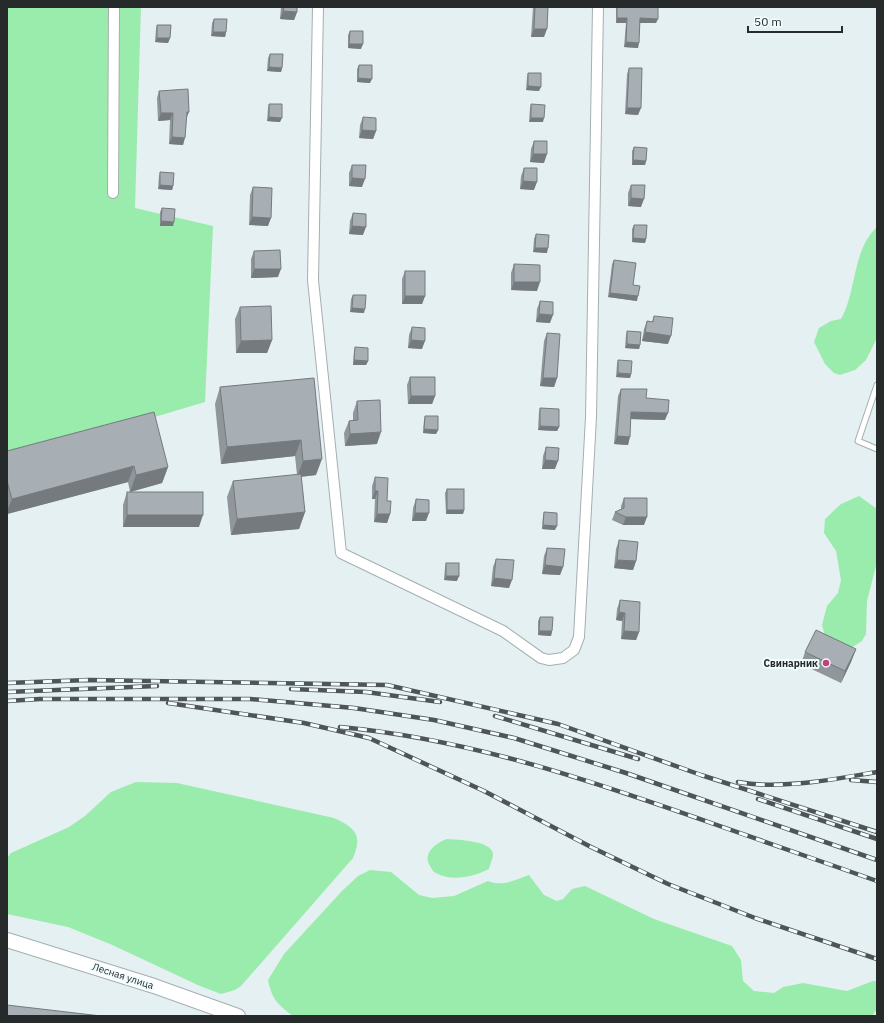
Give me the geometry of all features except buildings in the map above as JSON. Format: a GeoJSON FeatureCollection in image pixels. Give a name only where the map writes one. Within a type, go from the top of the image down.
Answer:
{"type":"FeatureCollection","features":[{"type":"Feature","properties":{"kind":"street"},"geometry":{"type":"LineString","coordinates":[[114,7],[114,193]]}},
{"type":"Feature","properties":{"kind":"street"},"geometry":{"type":"LineString","coordinates":[[318,7],[313,280],[341,553],[503,631],[541,658],[549,660],[563,658],[574,650],[579,637],[591,417],[598,7]]}},
{"type":"Feature","properties":{"kind":"street","name":"Лесная улица"},"geometry":{"type":"LineString","coordinates":[[7,940],[147,983],[238,1016]]}},
{"type":"Feature","properties":{"kind":"lane"},"geometry":{"type":"LineString","coordinates":[[877,385],[858,441],[877,449]]}},
{"type":"Feature","properties":{"kind":"green space"},"geometry":{"type":"Polygon","coordinates":[[[7,7],[141,7],[135,208],[213,226],[205,402],[7,461],[7,7]]]}},
{"type":"Feature","properties":{"kind":"green space"},"geometry":{"type":"Polygon","coordinates":[[[877,227],[877,338],[866,360],[855,370],[840,375],[834,373],[825,364],[814,342],[819,328],[831,321],[841,319],[850,296],[863,247],[869,236],[877,227]]]}},
{"type":"Feature","properties":{"kind":"green space"},"geometry":{"type":"Polygon","coordinates":[[[859,496],[877,509],[877,562],[867,601],[866,634],[862,641],[851,648],[826,639],[822,625],[827,606],[838,593],[841,580],[836,551],[824,533],[825,519],[841,504],[859,496]]]}},
{"type":"Feature","properties":{"kind":"green space"},"geometry":{"type":"Polygon","coordinates":[[[136,782],[177,783],[334,818],[352,829],[357,837],[356,850],[353,858],[241,986],[235,990],[221,994],[200,986],[110,944],[68,927],[7,914],[7,858],[11,853],[69,827],[85,816],[111,792],[136,782]]]}},
{"type":"Feature","properties":{"kind":"green space"},"geometry":{"type":"Polygon","coordinates":[[[447,839],[465,840],[487,846],[491,849],[493,854],[489,869],[469,876],[456,878],[442,876],[434,872],[428,861],[429,853],[431,849],[447,839]]]}},
{"type":"Feature","properties":{"kind":"green space"},"geometry":{"type":"Polygon","coordinates":[[[370,870],[391,872],[419,895],[432,898],[454,896],[488,881],[493,883],[503,883],[514,881],[529,875],[544,895],[557,901],[563,899],[572,889],[585,886],[654,919],[732,946],[741,960],[743,981],[754,991],[774,993],[783,987],[803,983],[847,991],[873,981],[877,981],[877,1009],[872,1016],[293,1016],[273,997],[268,980],[284,954],[342,891],[358,876],[370,870]]]}},
{"type":"Feature","properties":{"kind":"railway"},"geometry":{"type":"LineString","coordinates":[[7,683],[89,680],[387,685],[558,724],[701,775],[877,832]]}},
{"type":"Feature","properties":{"kind":"railway"},"geometry":{"type":"LineString","coordinates":[[7,692],[157,686]]}},
{"type":"Feature","properties":{"kind":"railway"},"geometry":{"type":"LineString","coordinates":[[291,689],[366,692],[440,702]]}},
{"type":"Feature","properties":{"kind":"railway"},"geometry":{"type":"LineString","coordinates":[[7,701],[40,699],[250,699],[354,708],[434,720],[514,738],[626,773],[877,860]]}},
{"type":"Feature","properties":{"kind":"railway"},"geometry":{"type":"LineString","coordinates":[[168,703],[304,723],[369,738],[484,791],[591,847],[668,884],[755,918],[877,959]]}},
{"type":"Feature","properties":{"kind":"railway"},"geometry":{"type":"LineString","coordinates":[[495,716],[638,759]]}},
{"type":"Feature","properties":{"kind":"railway"},"geometry":{"type":"LineString","coordinates":[[340,727],[436,741],[530,764],[622,792],[877,881]]}},
{"type":"Feature","properties":{"kind":"railway"},"geometry":{"type":"LineString","coordinates":[[738,782],[772,785],[808,783],[877,772]]}},
{"type":"Feature","properties":{"kind":"railway"},"geometry":{"type":"LineString","coordinates":[[851,780],[877,782]]}},
{"type":"Feature","properties":{"kind":"railway"},"geometry":{"type":"LineString","coordinates":[[758,799],[877,839]]}},
{"type":"Feature","properties":{"kind":"place","name":"Свинарник"},"geometry":{"type":"Point","coordinates":[826,663]}}]}
